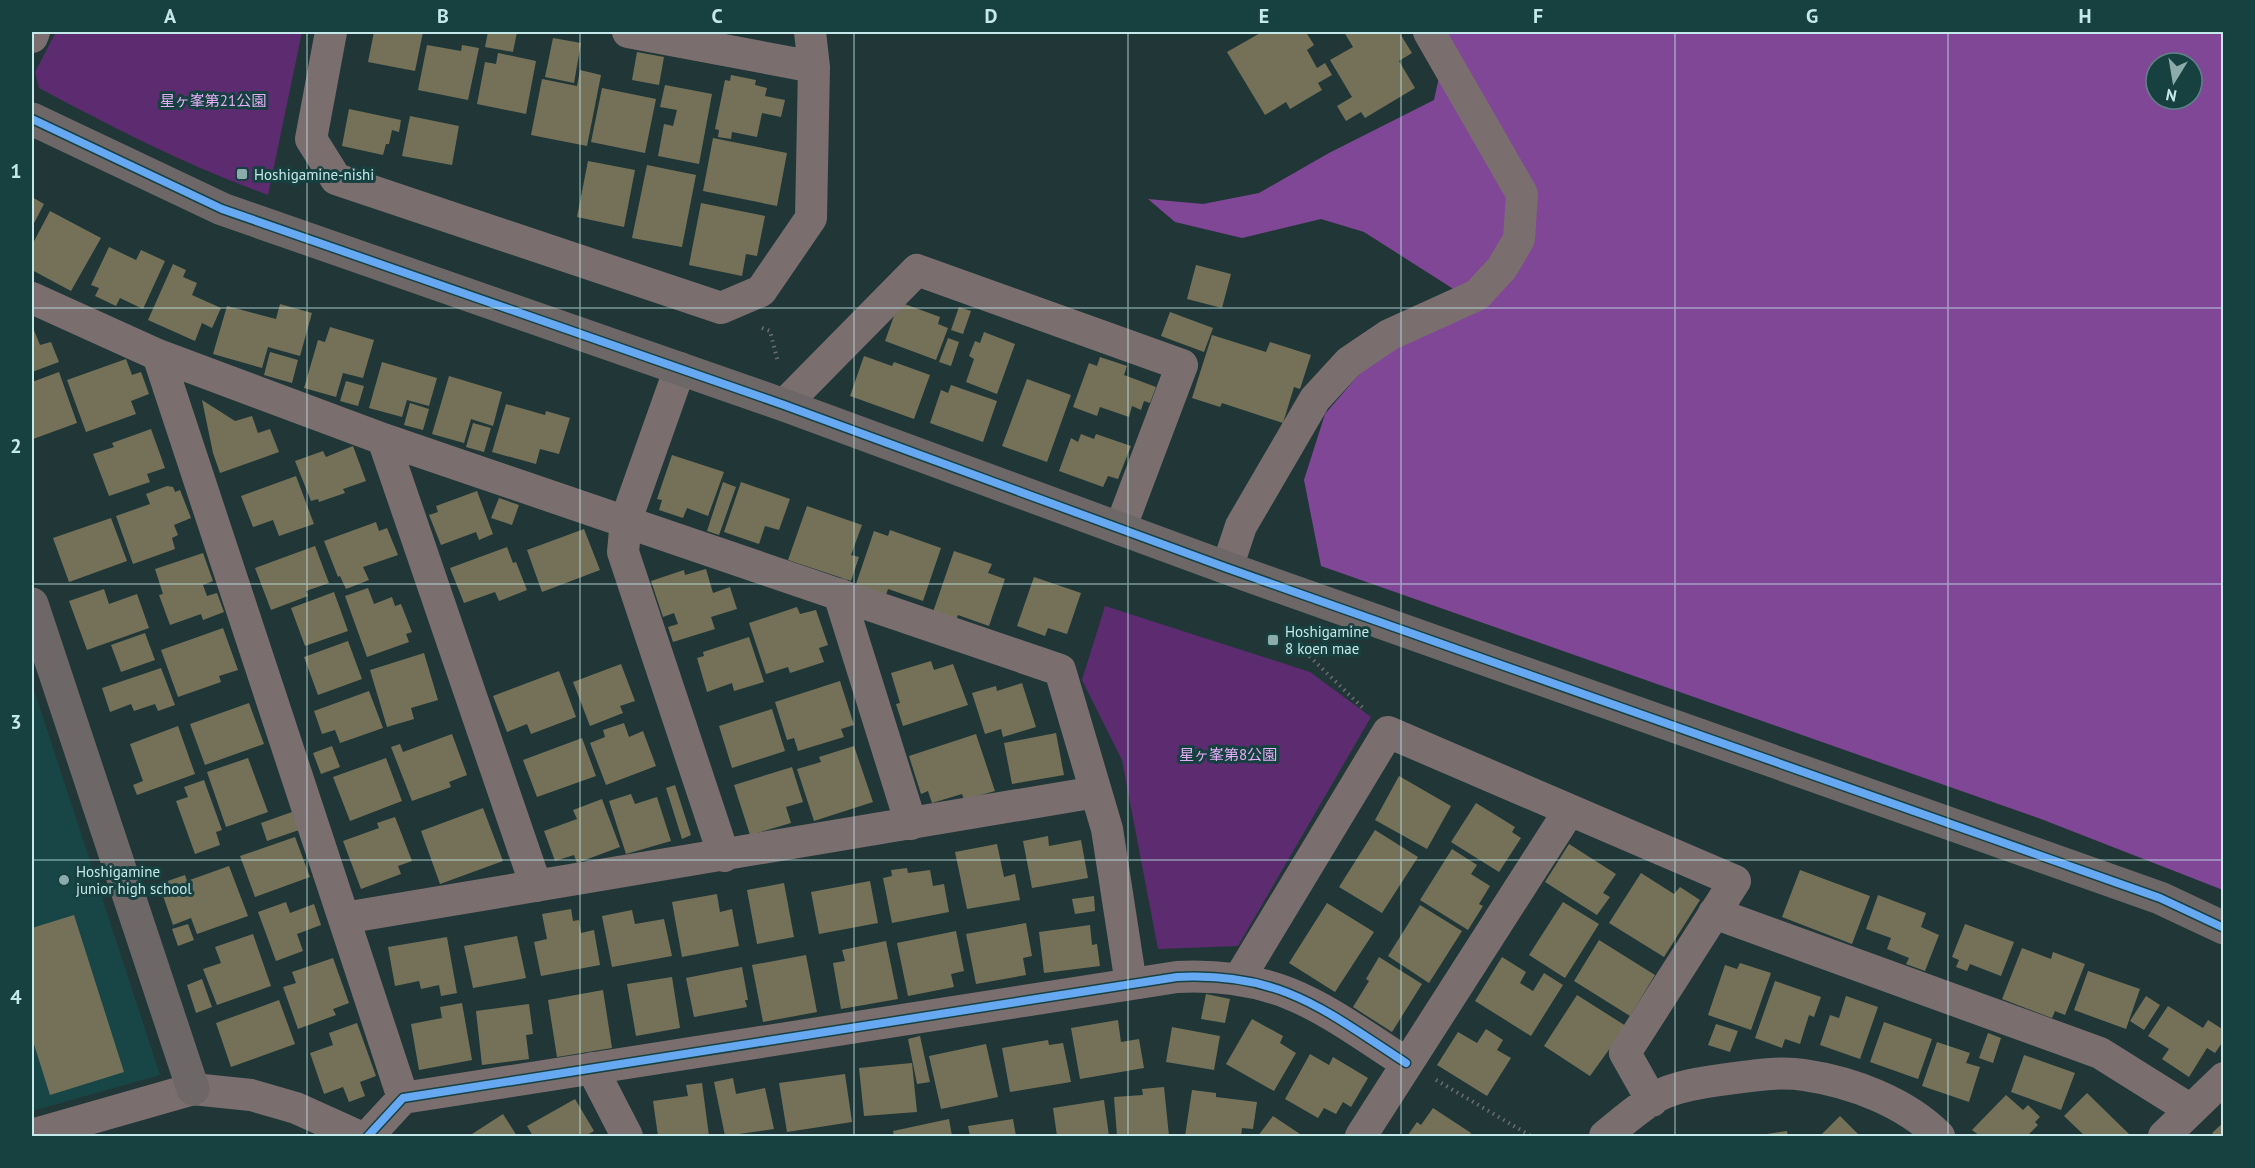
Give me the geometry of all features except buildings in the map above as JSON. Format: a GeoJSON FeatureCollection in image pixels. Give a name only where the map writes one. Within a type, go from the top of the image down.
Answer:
{"type":"FeatureCollection","features":[{"type":"Feature","properties":{"kind":"street"},"geometry":{"type":"LineString","coordinates":[[32,37],[34,32]]}},
{"type":"Feature","properties":{"kind":"street"},"geometry":{"type":"LineString","coordinates":[[331,32],[310,139],[336,179],[721,308],[761,291],[811,218],[813,67],[810,32]]}},
{"type":"Feature","properties":{"kind":"street"},"geometry":{"type":"LineString","coordinates":[[628,32],[813,67]]}},
{"type":"Feature","properties":{"kind":"street"},"geometry":{"type":"LineString","coordinates":[[1227,568],[1241,526],[1315,399],[1349,362],[1389,335],[1477,295],[1502,268],[1519,239],[1522,194],[1429,32]]}},
{"type":"Feature","properties":{"kind":"street"},"geometry":{"type":"LineString","coordinates":[[32,119],[222,209],[782,404],[1227,568],[2160,898],[2223,928]]}},
{"type":"Feature","properties":{"kind":"street"},"geometry":{"type":"LineString","coordinates":[[782,404],[917,270],[1182,365],[1120,529]]}},
{"type":"Feature","properties":{"kind":"street"},"geometry":{"type":"LineString","coordinates":[[32,298],[158,356],[383,439],[626,520],[1060,670],[1107,829],[1131,984]]}},
{"type":"Feature","properties":{"kind":"street"},"geometry":{"type":"LineString","coordinates":[[158,356],[403,1098]]}},
{"type":"Feature","properties":{"kind":"street"},"geometry":{"type":"LineString","coordinates":[[680,368],[626,520],[623,552],[724,856]]}},
{"type":"Feature","properties":{"kind":"street"},"geometry":{"type":"LineString","coordinates":[[383,439],[536,886]]}},
{"type":"Feature","properties":{"kind":"street"},"geometry":{"type":"LineString","coordinates":[[838,594],[911,824]]}},
{"type":"Feature","properties":{"kind":"street"},"geometry":{"type":"LineString","coordinates":[[32,604],[193,1089]]}},
{"type":"Feature","properties":{"kind":"street"},"geometry":{"type":"LineString","coordinates":[[1239,979],[1388,732],[1735,881],[1625,1053],[1652,1101]]}},
{"type":"Feature","properties":{"kind":"street"},"geometry":{"type":"LineString","coordinates":[[344,918],[1096,792]]}},
{"type":"Feature","properties":{"kind":"street"},"geometry":{"type":"LineString","coordinates":[[1361,1137],[1406,1063],[1569,811]]}},
{"type":"Feature","properties":{"kind":"street"},"geometry":{"type":"LineString","coordinates":[[1714,913],[2100,1053],[2191,1110]]}},
{"type":"Feature","properties":{"kind":"street"},"geometry":{"type":"LineString","coordinates":[[368,1137],[403,1098],[1187,976],[1239,979],[1284,989],[1313,1003],[1406,1063]]}},
{"type":"Feature","properties":{"kind":"street"},"geometry":{"type":"LineString","coordinates":[[592,1068],[627,1137]]}},
{"type":"Feature","properties":{"kind":"street"},"geometry":{"type":"LineString","coordinates":[[1605,1137],[1657,1097],[1706,1082],[1762,1075],[1802,1075],[1850,1085],[1890,1102],[1924,1121],[1939,1137]]}},
{"type":"Feature","properties":{"kind":"street"},"geometry":{"type":"LineString","coordinates":[[2164,1137],[2223,1078]]}},
{"type":"Feature","properties":{"kind":"street"},"geometry":{"type":"LineString","coordinates":[[32,1135],[193,1089],[251,1095],[285,1104],[358,1137]]}},
{"type":"Feature","properties":{"kind":"path"},"geometry":{"type":"LineString","coordinates":[[721,308],[770,331],[781,372],[782,404]]}},
{"type":"Feature","properties":{"kind":"path"},"geometry":{"type":"LineString","coordinates":[[1305,652],[1388,732]]}},
{"type":"Feature","properties":{"kind":"path"},"geometry":{"type":"LineString","coordinates":[[1406,1063],[1531,1137]]}},
{"type":"Feature","properties":{"kind":"shaded area"},"geometry":{"type":"Polygon","coordinates":[[[1441,32],[2223,32],[2223,890],[2041,819],[1321,566],[1304,480],[1325,414],[1368,364],[1455,290],[1364,232],[1321,219],[1242,238],[1175,222],[1148,199],[1203,204],[1259,193],[1329,153],[1434,100],[1447,41],[1441,32]]]}},
{"type":"Feature","properties":{"kind":"shaded area","name":"Hoshigamine junior high school"},"geometry":{"type":"Polygon","coordinates":[[[32,684],[160,1075],[32,1111],[32,684]]]}},
{"type":"Feature","properties":{"kind":"green space","name":"星ヶ峯第21公園"},"geometry":{"type":"Polygon","coordinates":[[[56,32],[302,32],[268,195],[152,146],[39,88],[35,72],[56,32]]]}},
{"type":"Feature","properties":{"kind":"green space","name":"星ヶ峯第8公園"},"geometry":{"type":"Polygon","coordinates":[[[1105,606],[1310,672],[1371,717],[1238,946],[1158,949],[1122,760],[1082,680],[1105,606]]]}},
{"type":"Feature","properties":{"kind":"cycle path"},"geometry":{"type":"LineString","coordinates":[[32,119],[222,209],[784,405],[1227,568],[2160,898],[2224,928]]}},
{"type":"Feature","properties":{"kind":"cycle path"},"geometry":{"type":"LineString","coordinates":[[368,1136],[403,1098],[1177,977],[1213,977],[1245,981],[1273,988],[1324,1011],[1406,1063]]}},
{"type":"Feature","properties":{"kind":"place","name":"Hoshigamine-nishi"},"geometry":{"type":"Point","coordinates":[242,174]}},
{"type":"Feature","properties":{"kind":"place","name":"Hoshigamine 8 koen mae"},"geometry":{"type":"Point","coordinates":[1273,640]}},
{"type":"Feature","properties":{"kind":"place","name":"Hoshigamine junior high school"},"geometry":{"type":"Point","coordinates":[64,880]}}]}
